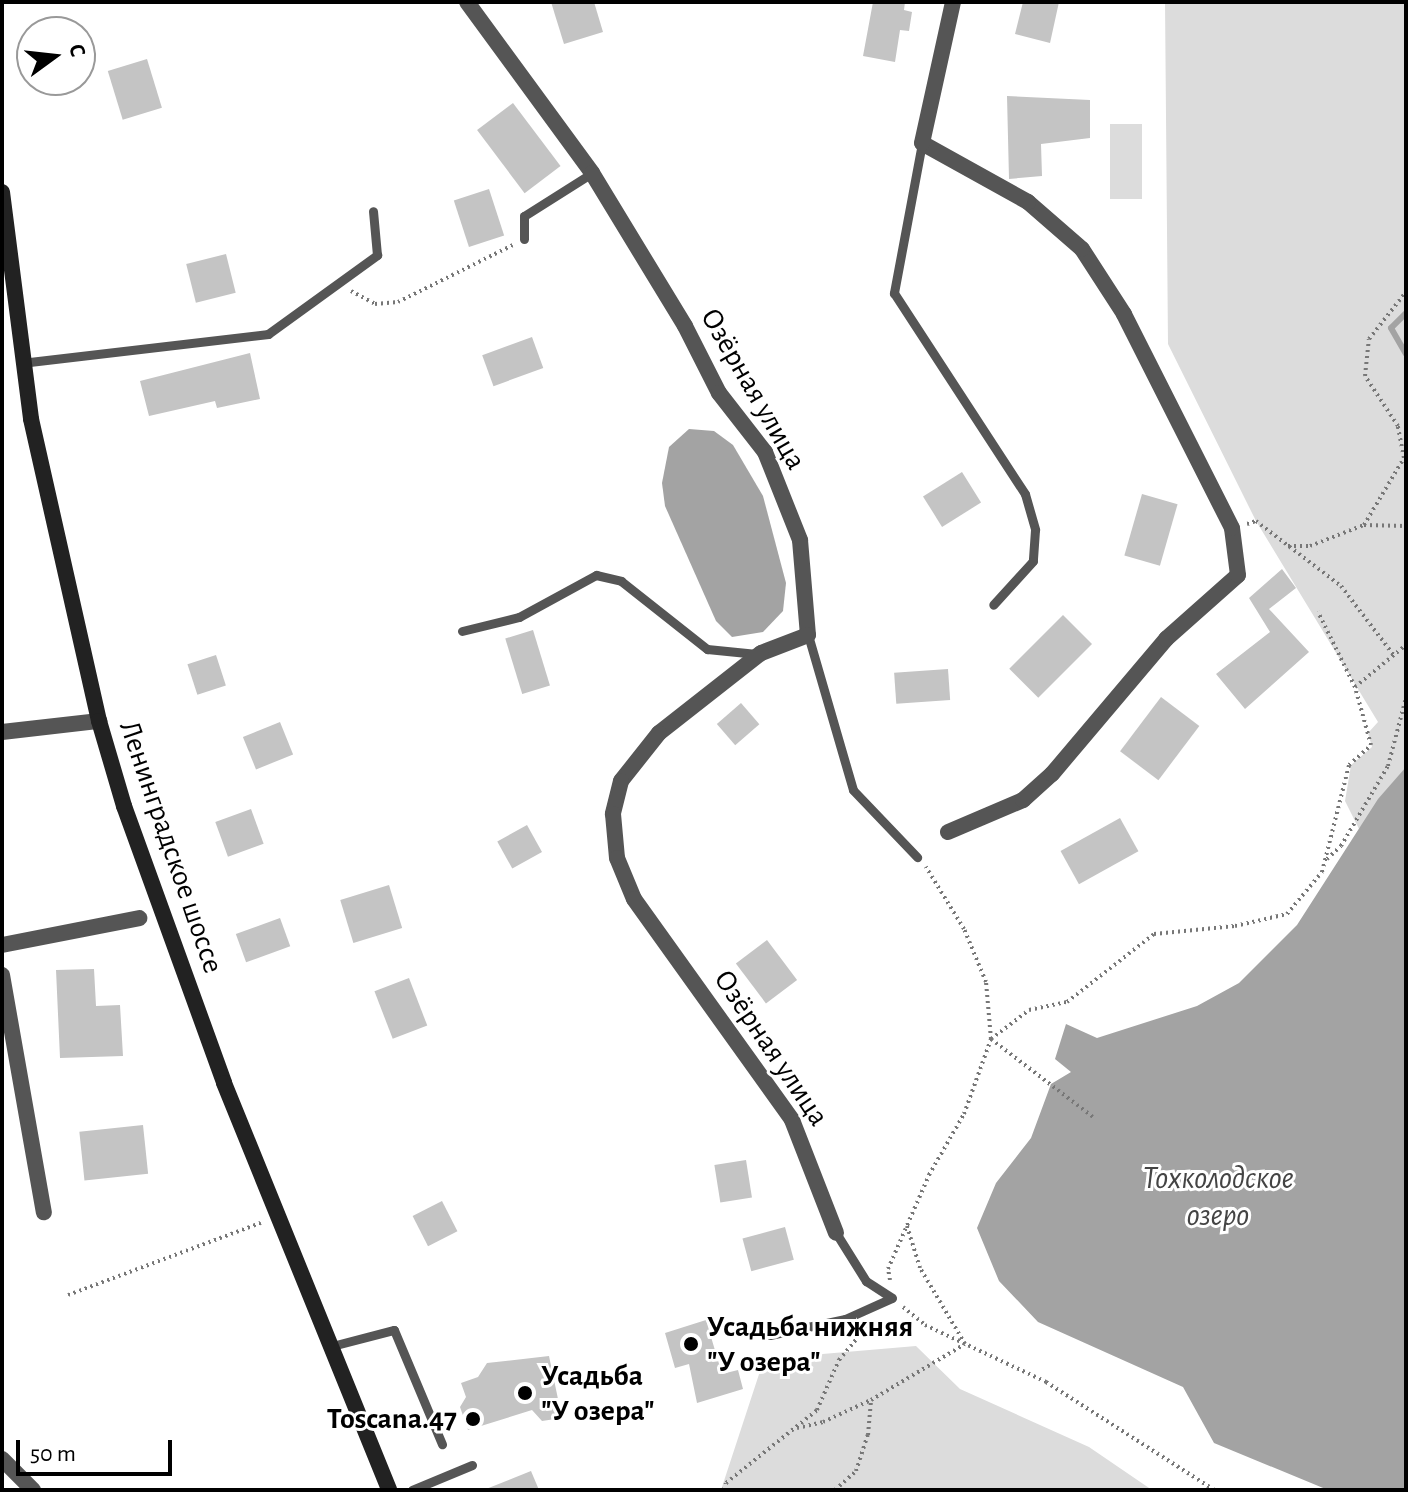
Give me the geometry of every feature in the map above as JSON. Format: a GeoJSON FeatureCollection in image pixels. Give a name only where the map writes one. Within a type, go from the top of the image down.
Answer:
{"type":"FeatureCollection","features":[{"type":"Feature","properties":{"kind":"main road","name":"Ленинградское шоссе"},"geometry":{"type":"LineString","coordinates":[[2,192],[21,363],[99,721],[197,1012],[389,1490]]}},
{"type":"Feature","properties":{"kind":"street","name":"Озёрная улица"},"geometry":{"type":"LineString","coordinates":[[467,2],[592,173],[719,393],[765,452],[800,540],[808,635],[761,653],[659,733],[634,759],[621,781],[613,814],[617,858],[634,899],[792,1120],[836,1233]]}},
{"type":"Feature","properties":{"kind":"street"},"geometry":{"type":"LineString","coordinates":[[948,832],[1023,800],[1052,774],[1166,639],[1238,575],[1232,528],[1124,314],[1082,249],[1028,202],[922,143],[941,40],[953,2]]}},
{"type":"Feature","properties":{"kind":"street"},"geometry":{"type":"LineString","coordinates":[[2,732],[99,721]]}},
{"type":"Feature","properties":{"kind":"street"},"geometry":{"type":"LineString","coordinates":[[2,945],[139,918]]}},
{"type":"Feature","properties":{"kind":"street"},"geometry":{"type":"LineString","coordinates":[[2,975],[44,1212]]}},
{"type":"Feature","properties":{"kind":"street"},"geometry":{"type":"LineString","coordinates":[[2,1459],[33,1490]]}},
{"type":"Feature","properties":{"kind":"lane"},"geometry":{"type":"LineString","coordinates":[[922,143],[894,293],[1025,494],[1035,530],[1033,561],[993,605]]}},
{"type":"Feature","properties":{"kind":"lane"},"geometry":{"type":"LineString","coordinates":[[524,239],[524,216],[592,173]]}},
{"type":"Feature","properties":{"kind":"lane"},"geometry":{"type":"LineString","coordinates":[[21,363],[268,334],[377,255],[373,211]]}},
{"type":"Feature","properties":{"kind":"lane"},"geometry":{"type":"LineString","coordinates":[[462,631],[519,617],[596,575],[621,581],[707,649],[761,653]]}},
{"type":"Feature","properties":{"kind":"lane"},"geometry":{"type":"LineString","coordinates":[[808,635],[853,790],[917,857]]}},
{"type":"Feature","properties":{"kind":"lane"},"geometry":{"type":"LineString","coordinates":[[836,1233],[866,1281],[892,1298]]}},
{"type":"Feature","properties":{"kind":"lane"},"geometry":{"type":"LineString","coordinates":[[770,1335],[845,1319],[892,1298]]}},
{"type":"Feature","properties":{"kind":"lane"},"geometry":{"type":"LineString","coordinates":[[332,1346],[394,1330],[442,1444]]}},
{"type":"Feature","properties":{"kind":"lane"},"geometry":{"type":"LineString","coordinates":[[412,1490],[472,1465]]}},
{"type":"Feature","properties":{"kind":"path"},"geometry":{"type":"LineString","coordinates":[[338,284],[375,304],[398,302],[524,239]]}},
{"type":"Feature","properties":{"kind":"path"},"geometry":{"type":"LineString","coordinates":[[1364,525],[1405,458],[1398,426],[1365,376],[1369,339],[1406,292]]}},
{"type":"Feature","properties":{"kind":"path"},"geometry":{"type":"LineString","coordinates":[[1256,521],[1341,586],[1395,657]]}},
{"type":"Feature","properties":{"kind":"path"},"geometry":{"type":"LineString","coordinates":[[1285,546],[1310,546],[1364,525],[1406,526]]}},
{"type":"Feature","properties":{"kind":"path"},"geometry":{"type":"LineString","coordinates":[[1318,612],[1355,687],[1371,745],[1349,765],[1325,861]]}},
{"type":"Feature","properties":{"kind":"path"},"geometry":{"type":"LineString","coordinates":[[1355,687],[1406,645]]}},
{"type":"Feature","properties":{"kind":"path"},"geometry":{"type":"LineString","coordinates":[[991,1039],[1029,1010],[1067,1002],[1154,934],[1235,926],[1287,914],[1325,861],[1341,846],[1388,766],[1406,698]]}},
{"type":"Feature","properties":{"kind":"path"},"geometry":{"type":"LineString","coordinates":[[917,857],[964,929],[986,982],[991,1039],[964,1114],[888,1269],[892,1298],[925,1325],[1046,1382],[1214,1490]]}},
{"type":"Feature","properties":{"kind":"path"},"geometry":{"type":"LineString","coordinates":[[991,1039],[1015,1062],[1093,1117]]}},
{"type":"Feature","properties":{"kind":"path"},"geometry":{"type":"LineString","coordinates":[[68,1295],[277,1217]]}},
{"type":"Feature","properties":{"kind":"path"},"geometry":{"type":"LineString","coordinates":[[907,1226],[920,1268],[965,1344]]}},
{"type":"Feature","properties":{"kind":"path"},"geometry":{"type":"LineString","coordinates":[[724,1490],[726,1483],[817,1410],[839,1360],[892,1298]]}},
{"type":"Feature","properties":{"kind":"path"},"geometry":{"type":"LineString","coordinates":[[797,1428],[823,1422],[871,1400],[965,1344]]}},
{"type":"Feature","properties":{"kind":"path"},"geometry":{"type":"LineString","coordinates":[[835,1490],[856,1471],[868,1435],[871,1400]]}},
{"type":"Feature","properties":{"kind":"shaded area"},"geometry":{"type":"Polygon","coordinates":[[[1165,2],[1406,2],[1406,767],[1359,829],[1345,801],[1351,765],[1372,747],[1368,733],[1378,722],[1256,521],[1168,344],[1165,2]]]}},
{"type":"Feature","properties":{"kind":"shaded area"},"geometry":{"type":"Polygon","coordinates":[[[1110,124],[1142,124],[1142,199],[1110,199],[1110,124]]]}},
{"type":"Feature","properties":{"kind":"shaded area"},"geometry":{"type":"Polygon","coordinates":[[[916,1346],[960,1389],[1089,1447],[1152,1490],[721,1490],[764,1359],[916,1346]]]}},
{"type":"Feature","properties":{"kind":"water"},"geometry":{"type":"Polygon","coordinates":[[[689,429],[714,431],[733,445],[763,496],[786,583],[783,611],[763,632],[732,637],[716,621],[665,506],[662,483],[669,447],[689,429]]]}},
{"type":"Feature","properties":{"kind":"water","name":"Тохколодское озеро"},"geometry":{"type":"Polygon","coordinates":[[[1406,767],[1406,1490],[1328,1490],[1214,1443],[1183,1387],[1038,1322],[999,1281],[977,1228],[996,1183],[1031,1138],[1051,1084],[1071,1072],[1055,1059],[1066,1024],[1097,1038],[1197,1006],[1239,983],[1297,925],[1378,799],[1406,767]]]}},
{"type":"Feature","properties":{"kind":"building"},"geometry":{"type":"Polygon","coordinates":[[[551,2],[594,2],[603,32],[564,44],[551,2]]]}},
{"type":"Feature","properties":{"kind":"building"},"geometry":{"type":"Polygon","coordinates":[[[873,2],[905,2],[904,10],[912,12],[909,31],[900,30],[895,62],[863,56],[873,2]]]}},
{"type":"Feature","properties":{"kind":"building"},"geometry":{"type":"Polygon","coordinates":[[[1023,2],[1059,2],[1050,43],[1015,34],[1023,2]]]}},
{"type":"Feature","properties":{"kind":"building"},"geometry":{"type":"Polygon","coordinates":[[[147,59],[162,108],[123,120],[108,71],[147,59]]]}},
{"type":"Feature","properties":{"kind":"building"},"geometry":{"type":"Polygon","coordinates":[[[1007,96],[1090,100],[1090,138],[1041,144],[1042,176],[1009,179],[1007,96]]]}},
{"type":"Feature","properties":{"kind":"building"},"geometry":{"type":"Polygon","coordinates":[[[513,103],[561,166],[525,193],[477,130],[513,103]]]}},
{"type":"Feature","properties":{"kind":"building"},"geometry":{"type":"Polygon","coordinates":[[[489,189],[504,236],[469,247],[454,200],[489,189]]]}},
{"type":"Feature","properties":{"kind":"building"},"geometry":{"type":"Polygon","coordinates":[[[226,254],[236,293],[196,303],[186,264],[226,254]]]}},
{"type":"Feature","properties":{"kind":"building"},"geometry":{"type":"Polygon","coordinates":[[[532,337],[543,368],[493,386],[482,355],[532,337]]]}},
{"type":"Feature","properties":{"kind":"building"},"geometry":{"type":"Polygon","coordinates":[[[250,353],[260,399],[217,408],[215,401],[149,416],[140,381],[250,353]]]}},
{"type":"Feature","properties":{"kind":"building"},"geometry":{"type":"Polygon","coordinates":[[[962,472],[981,503],[942,527],[923,496],[962,472]]]}},
{"type":"Feature","properties":{"kind":"building"},"geometry":{"type":"Polygon","coordinates":[[[1142,494],[1178,504],[1160,566],[1124,556],[1142,494]]]}},
{"type":"Feature","properties":{"kind":"building"},"geometry":{"type":"Polygon","coordinates":[[[1282,569],[1296,588],[1269,609],[1309,652],[1245,709],[1216,674],[1270,632],[1249,598],[1282,569]]]}},
{"type":"Feature","properties":{"kind":"building"},"geometry":{"type":"Polygon","coordinates":[[[1063,615],[1092,644],[1038,698],[1009,669],[1063,615]]]}},
{"type":"Feature","properties":{"kind":"building"},"geometry":{"type":"Polygon","coordinates":[[[533,630],[550,685],[522,694],[505,638],[533,630]]]}},
{"type":"Feature","properties":{"kind":"building"},"geometry":{"type":"Polygon","coordinates":[[[216,655],[226,685],[197,695],[187,664],[216,655]]]}},
{"type":"Feature","properties":{"kind":"building"},"geometry":{"type":"Polygon","coordinates":[[[948,669],[950,700],[896,704],[894,673],[948,669]]]}},
{"type":"Feature","properties":{"kind":"building"},"geometry":{"type":"Polygon","coordinates":[[[1161,697],[1199,726],[1158,780],[1120,751],[1161,697]]]}},
{"type":"Feature","properties":{"kind":"building"},"geometry":{"type":"Polygon","coordinates":[[[741,703],[759,724],[735,745],[717,724],[741,703]]]}},
{"type":"Feature","properties":{"kind":"building"},"geometry":{"type":"Polygon","coordinates":[[[280,722],[293,754],[256,769],[243,737],[280,722]]]}},
{"type":"Feature","properties":{"kind":"building"},"geometry":{"type":"Polygon","coordinates":[[[251,809],[264,844],[228,857],[215,822],[251,809]]]}},
{"type":"Feature","properties":{"kind":"building"},"geometry":{"type":"Polygon","coordinates":[[[1120,818],[1138,851],[1079,884],[1061,851],[1120,818]]]}},
{"type":"Feature","properties":{"kind":"building"},"geometry":{"type":"Polygon","coordinates":[[[527,825],[542,852],[512,869],[497,841],[527,825]]]}},
{"type":"Feature","properties":{"kind":"building"},"geometry":{"type":"Polygon","coordinates":[[[389,885],[402,928],[353,943],[340,900],[389,885]]]}},
{"type":"Feature","properties":{"kind":"building"},"geometry":{"type":"Polygon","coordinates":[[[280,918],[290,946],[246,962],[236,934],[280,918]]]}},
{"type":"Feature","properties":{"kind":"building"},"geometry":{"type":"Polygon","coordinates":[[[767,940],[797,980],[766,1003],[736,963],[767,940]]]}},
{"type":"Feature","properties":{"kind":"building"},"geometry":{"type":"Polygon","coordinates":[[[94,969],[96,1006],[120,1005],[123,1056],[60,1058],[56,970],[94,969]]]}},
{"type":"Feature","properties":{"kind":"building"},"geometry":{"type":"Polygon","coordinates":[[[409,978],[427,1026],[393,1039],[374,991],[409,978]]]}},
{"type":"Feature","properties":{"kind":"building"},"geometry":{"type":"Polygon","coordinates":[[[143,1125],[148,1174],[84,1180],[79,1132],[143,1125]]]}},
{"type":"Feature","properties":{"kind":"building"},"geometry":{"type":"Polygon","coordinates":[[[746,1160],[752,1198],[720,1203],[714,1165],[746,1160]]]}},
{"type":"Feature","properties":{"kind":"building"},"geometry":{"type":"Polygon","coordinates":[[[442,1201],[457,1231],[428,1246],[413,1216],[442,1201]]]}},
{"type":"Feature","properties":{"kind":"building"},"geometry":{"type":"Polygon","coordinates":[[[785,1227],[794,1260],[751,1271],[742,1238],[785,1227]]]}},
{"type":"Feature","properties":{"kind":"building"},"geometry":{"type":"Polygon","coordinates":[[[706,1320],[722,1374],[738,1370],[743,1389],[697,1403],[689,1364],[675,1368],[665,1333],[706,1320]]]}},
{"type":"Feature","properties":{"kind":"building","name":"Усадьба \"У озера\""},"geometry":{"type":"Polygon","coordinates":[[[549,1356],[562,1418],[542,1421],[532,1410],[468,1430],[460,1407],[466,1397],[461,1383],[478,1377],[487,1363],[549,1356]]]}},
{"type":"Feature","properties":{"kind":"building","name":"Усадьба \"У озера\""},"geometry":{"type":"Polygon","coordinates":[[[531,1471],[539,1490],[486,1490],[486,1489],[531,1471]]]}},
{"type":"Feature","properties":{"kind":"waterway"},"geometry":{"type":"LineString","coordinates":[[1406,313],[1391,328],[1406,354]]}},
{"type":"Feature","properties":{"kind":"place","name":"Усадьба нижняя \"У озера\""},"geometry":{"type":"Point","coordinates":[691,1344]}},
{"type":"Feature","properties":{"kind":"place","name":"Усадьба \"У озера\""},"geometry":{"type":"Point","coordinates":[525,1393]}},
{"type":"Feature","properties":{"kind":"place","name":"Toscana.47"},"geometry":{"type":"Point","coordinates":[473,1419]}}]}
